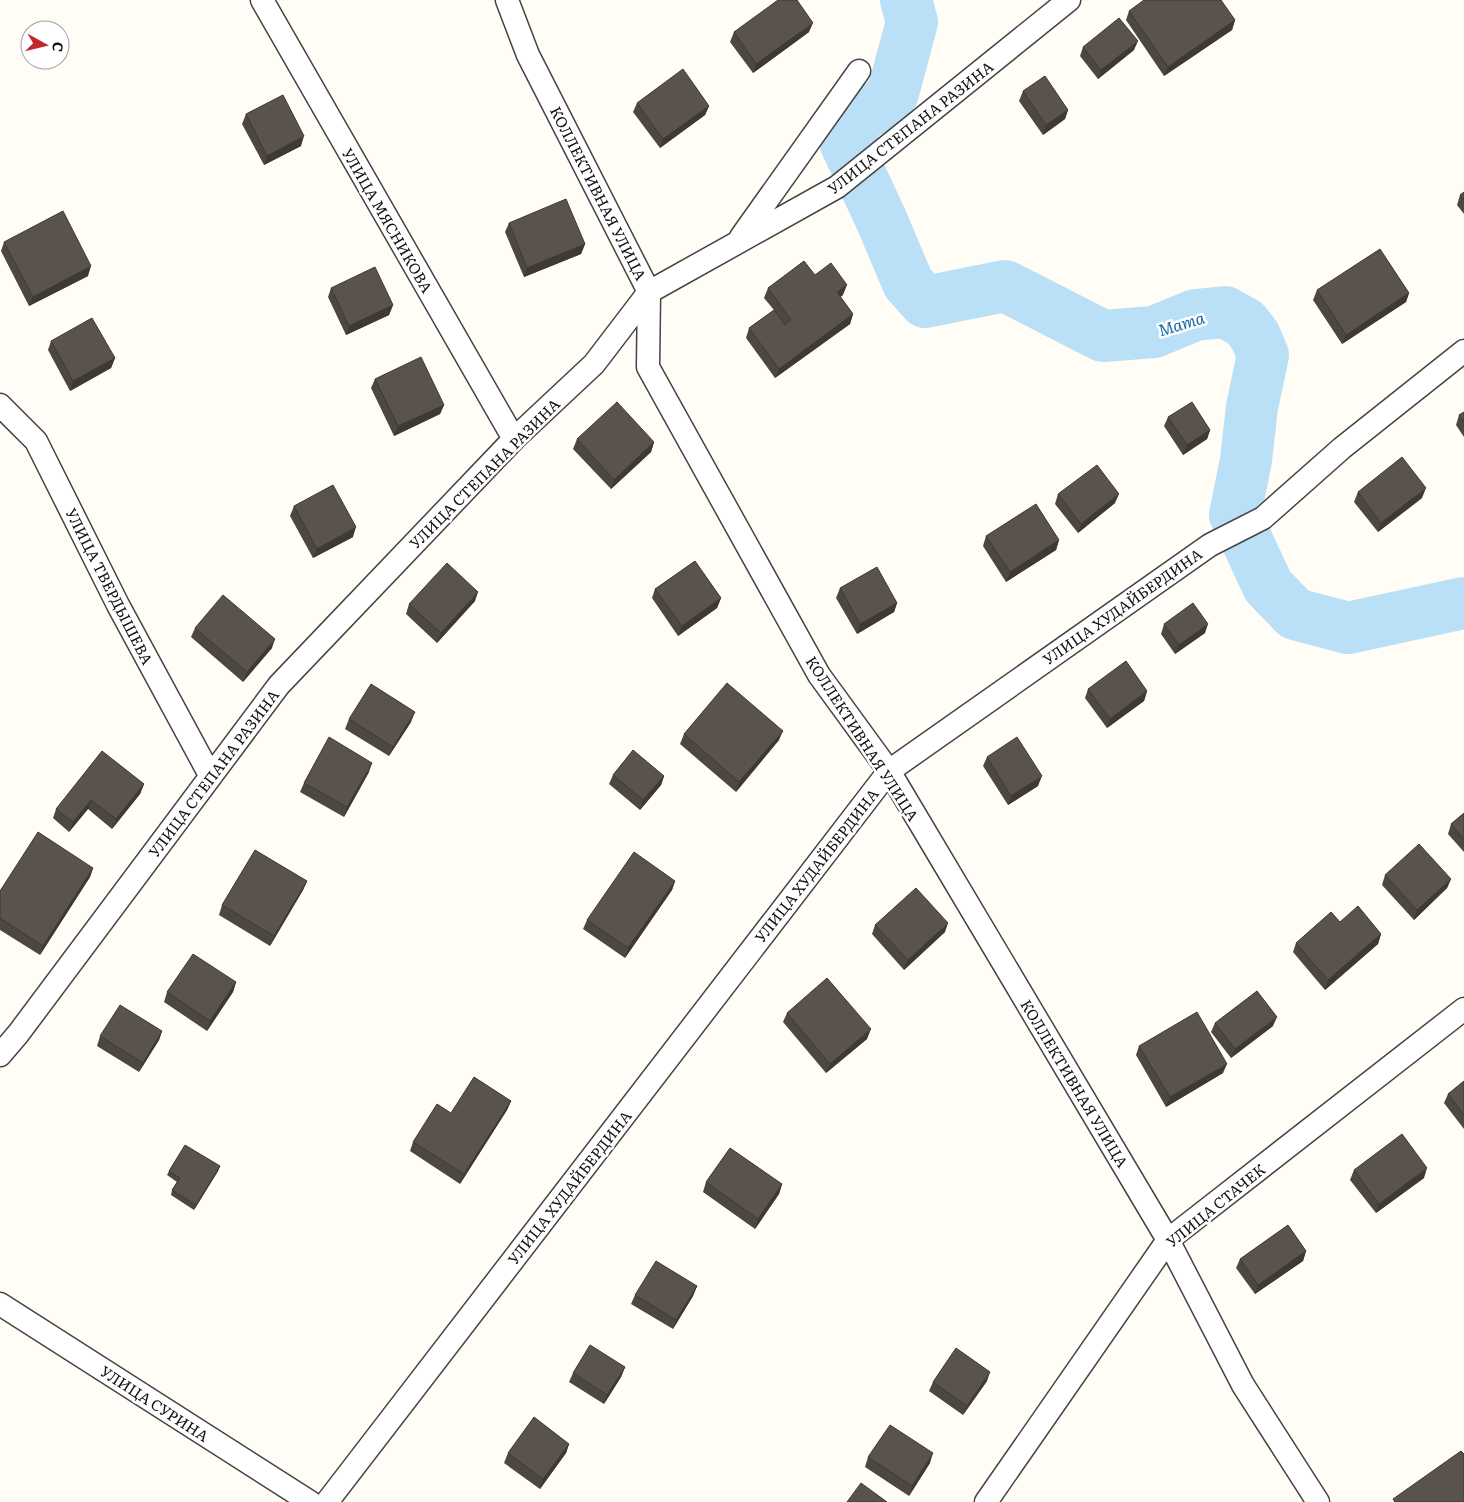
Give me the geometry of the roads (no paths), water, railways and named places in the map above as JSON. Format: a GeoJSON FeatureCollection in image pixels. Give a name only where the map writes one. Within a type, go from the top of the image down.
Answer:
{"type":"FeatureCollection","features":[{"type":"Feature","properties":{"kind":"street","name":"УЛИЦА МЯСНИКОВА"},"geometry":{"type":"LineString","coordinates":[[262,0],[514,440]]}},
{"type":"Feature","properties":{"kind":"street","name":"КОЛЛЕКТИВНАЯ УЛИЦА"},"geometry":{"type":"LineString","coordinates":[[507,0],[528,55],[649,292],[648,367],[819,675],[888,771],[1168,1240],[1243,1385],[1318,1502]]}},
{"type":"Feature","properties":{"kind":"street","name":"УЛИЦА СТЕПАНА РАЗИНА"},"geometry":{"type":"LineString","coordinates":[[0,1055],[18,1034],[279,685],[514,440],[594,364],[649,292],[837,187],[1069,0]]}},
{"type":"Feature","properties":{"kind":"street"},"geometry":{"type":"LineString","coordinates":[[738,242],[859,71]]}},
{"type":"Feature","properties":{"kind":"street","name":"УЛИЦА ХУДАЙБЕРДИНА"},"geometry":{"type":"LineString","coordinates":[[327,1502],[888,771],[1210,545],[1263,518],[1342,448],[1464,351]]}},
{"type":"Feature","properties":{"kind":"street","name":"УЛИЦА ТВЕРДЫШЕВА"},"geometry":{"type":"LineString","coordinates":[[0,405],[36,441],[118,605],[210,775]]}},
{"type":"Feature","properties":{"kind":"street","name":"УЛИЦА СТАЧЕК"},"geometry":{"type":"LineString","coordinates":[[986,1502],[1168,1240],[1464,1009]]}},
{"type":"Feature","properties":{"kind":"street","name":"УЛИЦА СУРИНА"},"geometry":{"type":"LineString","coordinates":[[0,1304],[310,1502]]}},
{"type":"Feature","properties":{"kind":"waterway","name":"Мата"},"geometry":{"type":"LineString","coordinates":[[906,0],[912,22],[893,93],[880,107],[862,114],[845,142],[908,283],[925,302],[1005,286],[1103,336],[1154,332],[1195,315],[1225,312],[1245,323],[1255,336],[1263,355],[1252,407],[1246,460],[1235,515],[1268,586],[1295,614],[1348,628],[1464,603]]}}]}
